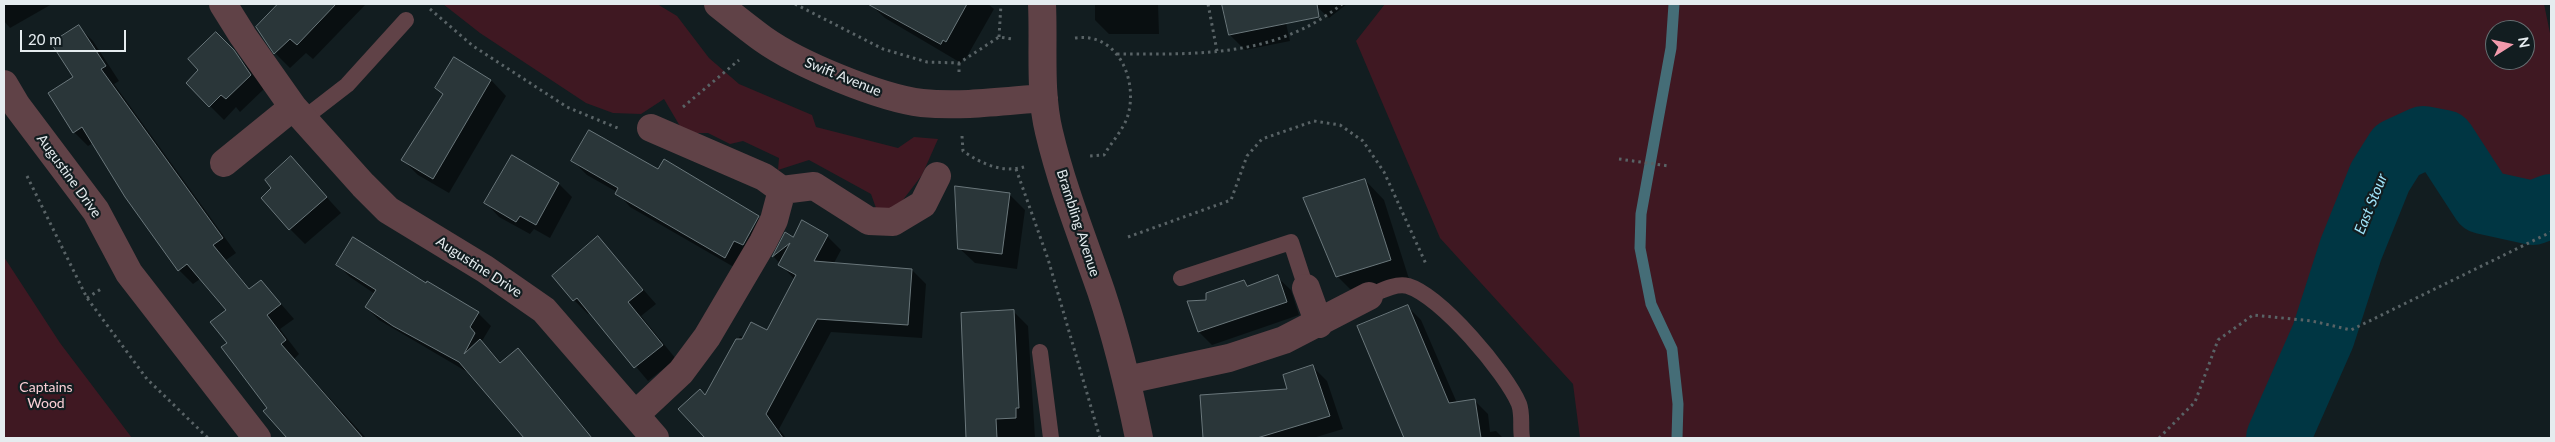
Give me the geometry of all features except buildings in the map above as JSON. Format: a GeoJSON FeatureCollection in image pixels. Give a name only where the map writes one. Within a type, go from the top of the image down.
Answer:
{"type":"FeatureCollection","features":[{"type":"Feature","properties":{"kind":"street","name":"Augustine Drive"},"geometry":{"type":"LineString","coordinates":[[223,4],[243,36],[298,113],[388,210],[485,268],[544,310],[655,438]]}},
{"type":"Feature","properties":{"kind":"street","name":"Swift Avenue"},"geometry":{"type":"LineString","coordinates":[[718,4],[764,40],[809,64],[879,93],[921,103],[960,104],[1044,98]]}},
{"type":"Feature","properties":{"kind":"street","name":"Brambling Avenue"},"geometry":{"type":"LineString","coordinates":[[1042,4],[1044,98],[1049,132],[1074,216],[1102,293],[1127,380],[1138,438]]}},
{"type":"Feature","properties":{"kind":"street","name":"Augustine Drive"},"geometry":{"type":"LineString","coordinates":[[4,84],[17,106],[96,211],[129,273],[257,438]]}},
{"type":"Feature","properties":{"kind":"street"},"geometry":{"type":"LineString","coordinates":[[224,163],[298,113]]}},
{"type":"Feature","properties":{"kind":"street"},"geometry":{"type":"LineString","coordinates":[[650,128],[764,177],[782,190],[814,186],[869,221],[893,222],[923,204],[937,176]]}},
{"type":"Feature","properties":{"kind":"street"},"geometry":{"type":"LineString","coordinates":[[636,415],[681,372],[707,338],[763,242],[774,220],[782,190]]}},
{"type":"Feature","properties":{"kind":"street"},"geometry":{"type":"LineString","coordinates":[[1306,288],[1319,324]]}},
{"type":"Feature","properties":{"kind":"street"},"geometry":{"type":"LineString","coordinates":[[1127,380],[1228,358],[1284,340],[1319,324],[1369,296]]}},
{"type":"Feature","properties":{"kind":"lane"},"geometry":{"type":"LineString","coordinates":[[298,113],[347,85],[406,20]]}},
{"type":"Feature","properties":{"kind":"lane"},"geometry":{"type":"LineString","coordinates":[[1181,278],[1291,242],[1306,288]]}},
{"type":"Feature","properties":{"kind":"lane"},"geometry":{"type":"LineString","coordinates":[[1369,296],[1389,287],[1407,286],[1425,294],[1442,308],[1494,363],[1510,385],[1519,406],[1522,438]]}},
{"type":"Feature","properties":{"kind":"lane"},"geometry":{"type":"LineString","coordinates":[[1040,352],[1052,438]]}},
{"type":"Feature","properties":{"kind":"path"},"geometry":{"type":"LineString","coordinates":[[424,4],[474,46],[567,107],[617,129],[650,128],[672,116],[764,40]]}},
{"type":"Feature","properties":{"kind":"path"},"geometry":{"type":"LineString","coordinates":[[795,4],[883,49],[927,62],[959,63],[999,37],[1015,40]]}},
{"type":"Feature","properties":{"kind":"path"},"geometry":{"type":"LineString","coordinates":[[999,37],[1001,4]]}},
{"type":"Feature","properties":{"kind":"path"},"geometry":{"type":"LineString","coordinates":[[1208,4],[1217,51]]}},
{"type":"Feature","properties":{"kind":"path"},"geometry":{"type":"LineString","coordinates":[[1116,54],[1217,51],[1257,46],[1287,37],[1330,13],[1342,4]]}},
{"type":"Feature","properties":{"kind":"path"},"geometry":{"type":"LineString","coordinates":[[1082,37],[1103,41],[1116,54],[1126,68],[1132,95],[1128,117],[1104,155],[1086,156]]}},
{"type":"Feature","properties":{"kind":"path"},"geometry":{"type":"LineString","coordinates":[[1128,237],[1232,200],[1246,156],[1262,139],[1314,121],[1340,125],[1363,141],[1384,172],[1428,267]]}},
{"type":"Feature","properties":{"kind":"path"},"geometry":{"type":"LineString","coordinates":[[962,127],[963,151],[986,166],[1016,169],[1048,259],[1100,438]]}},
{"type":"Feature","properties":{"kind":"path"},"geometry":{"type":"LineString","coordinates":[[1619,159],[1668,166]]}},
{"type":"Feature","properties":{"kind":"path"},"geometry":{"type":"LineString","coordinates":[[23,169],[87,298],[148,379],[208,438]]}},
{"type":"Feature","properties":{"kind":"path"},"geometry":{"type":"LineString","coordinates":[[2159,438],[2195,402],[2218,340],[2253,314],[2312,321],[2351,330],[2551,232]]}},
{"type":"Feature","properties":{"kind":"green space"},"geometry":{"type":"Polygon","coordinates":[[[443,4],[657,4],[677,16],[709,58],[739,84],[812,115],[816,127],[898,148],[914,137],[938,139],[922,175],[896,209],[876,208],[871,194],[809,160],[778,170],[779,158],[743,141],[730,144],[708,133],[684,133],[664,99],[641,114],[613,113],[586,103],[480,33],[443,4]]]}},
{"type":"Feature","properties":{"kind":"green space"},"geometry":{"type":"Polygon","coordinates":[[[1385,4],[2544,4],[2551,38],[2551,175],[2527,188],[2493,181],[2469,124],[2418,111],[2341,189],[2257,438],[1580,438],[1573,384],[1440,238],[1356,41],[1385,4]]]}},
{"type":"Feature","properties":{"kind":"green space","name":"Captains Wood"},"geometry":{"type":"Polygon","coordinates":[[[4,257],[60,343],[132,438],[4,438],[4,257]]]}},
{"type":"Feature","properties":{"kind":"waterway"},"geometry":{"type":"LineString","coordinates":[[1674,4],[1671,48],[1641,214],[1640,248],[1651,304],[1672,349],[1678,404],[1677,438]]}},
{"type":"Feature","properties":{"kind":"waterway","name":"East Stour"},"geometry":{"type":"LineString","coordinates":[[2278,438],[2323,336],[2351,249],[2380,177],[2397,150],[2423,138],[2444,142],[2483,202],[2533,213],[2551,206]]}}]}
